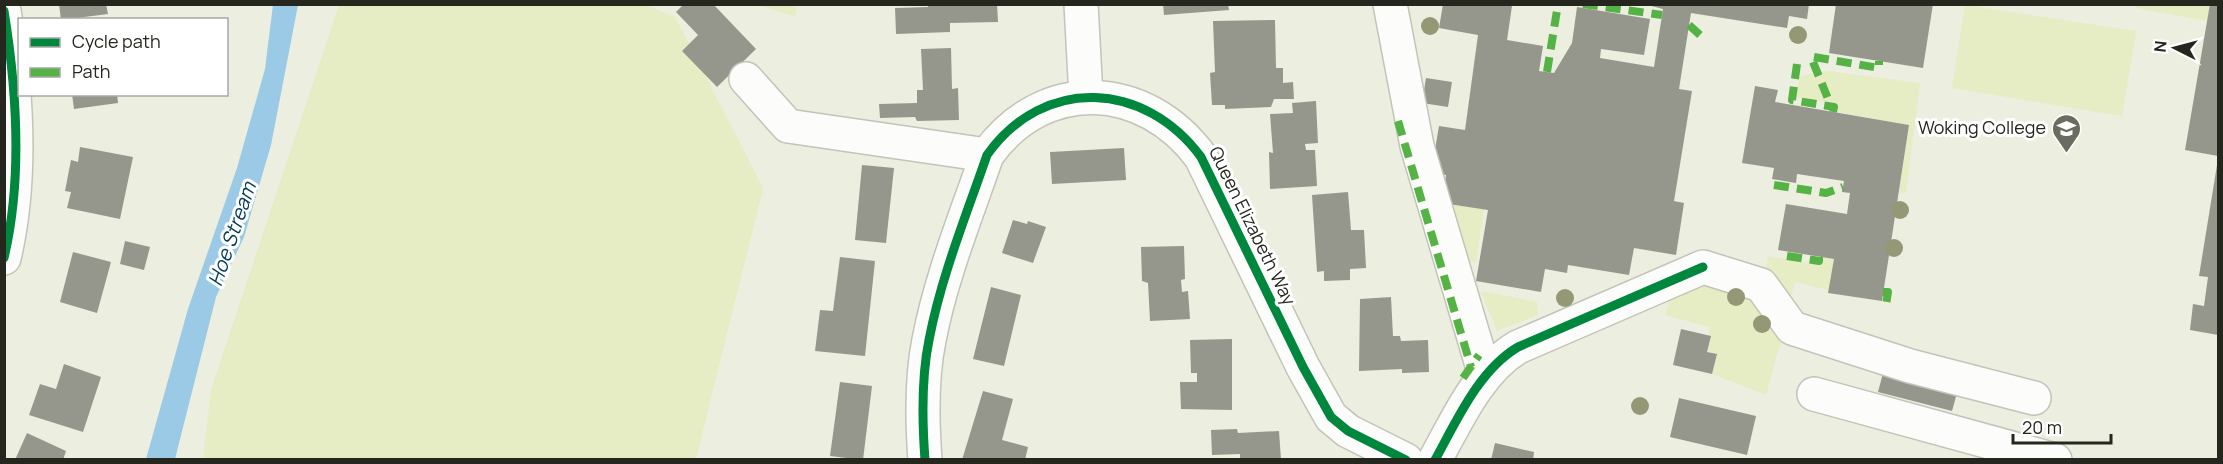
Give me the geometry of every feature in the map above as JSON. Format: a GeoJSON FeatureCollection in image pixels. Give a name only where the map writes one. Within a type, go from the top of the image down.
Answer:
{"type":"FeatureCollection","features":[{"type":"Feature","properties":{"kind":"street"},"geometry":{"type":"LineString","coordinates":[[1081,4],[1086,97]]}},
{"type":"Feature","properties":{"kind":"street"},"geometry":{"type":"LineString","coordinates":[[1390,4],[1417,146],[1485,375]]}},
{"type":"Feature","properties":{"kind":"street"},"geometry":{"type":"LineString","coordinates":[[4,11],[12,56],[17,151],[4,258]]}},
{"type":"Feature","properties":{"kind":"street"},"geometry":{"type":"LineString","coordinates":[[746,79],[788,126],[987,155]]}},
{"type":"Feature","properties":{"kind":"street","name":"Queen Elizabeth Way"},"geometry":{"type":"LineString","coordinates":[[925,459],[922,421],[928,342],[937,304],[987,155],[997,141],[1026,118],[1048,106],[1086,97],[1126,101],[1150,110],[1174,126],[1188,140],[1201,157],[1303,368],[1331,417],[1348,431],[1406,459]]}},
{"type":"Feature","properties":{"kind":"street"},"geometry":{"type":"LineString","coordinates":[[1435,459],[1485,375],[1500,357],[1518,347],[1703,267],[1761,285],[1792,328],[1910,366],[2034,398]]}},
{"type":"Feature","properties":{"kind":"street"},"geometry":{"type":"LineString","coordinates":[[1814,394],[2055,459]]}},
{"type":"Feature","properties":{"kind":"green space"},"geometry":{"type":"Polygon","coordinates":[[[644,4],[675,17],[763,188],[696,459],[203,460],[211,390],[339,5],[644,4]]]}},
{"type":"Feature","properties":{"kind":"green space"},"geometry":{"type":"Polygon","coordinates":[[[2136,4],[2218,5],[2218,23],[2136,8],[2136,4]]]}},
{"type":"Feature","properties":{"kind":"green space"},"geometry":{"type":"Polygon","coordinates":[[[757,5],[797,5],[795,16],[757,5]]]}},
{"type":"Feature","properties":{"kind":"green space"},"geometry":{"type":"Polygon","coordinates":[[[1965,5],[2136,31],[2122,116],[1952,88],[1965,5]]]}},
{"type":"Feature","properties":{"kind":"green space"},"geometry":{"type":"Polygon","coordinates":[[[1827,71],[1920,83],[1906,193],[1899,193],[1909,125],[1838,112],[1838,104],[1796,97],[1800,76],[1827,71]]]}},
{"type":"Feature","properties":{"kind":"green space"},"geometry":{"type":"Polygon","coordinates":[[[1450,204],[1484,209],[1476,262],[1468,261],[1450,204]]]}},
{"type":"Feature","properties":{"kind":"green space"},"geometry":{"type":"Polygon","coordinates":[[[1768,256],[1820,265],[1822,257],[1834,259],[1829,290],[1795,282],[1789,302],[1765,274],[1768,256]]]}},
{"type":"Feature","properties":{"kind":"green space"},"geometry":{"type":"Polygon","coordinates":[[[1710,275],[1756,292],[1782,337],[1766,395],[1712,374],[1717,355],[1707,352],[1711,337],[1708,336],[1710,327],[1665,315],[1671,293],[1710,275]]]}},
{"type":"Feature","properties":{"kind":"green space"},"geometry":{"type":"Polygon","coordinates":[[[1481,291],[1537,302],[1538,315],[1497,331],[1481,291]]]}},
{"type":"Feature","properties":{"kind":"water","name":"Hoe Stream"},"geometry":{"type":"Polygon","coordinates":[[[273,5],[298,5],[271,145],[244,237],[216,297],[175,459],[146,459],[188,309],[237,168],[265,69],[273,5]]]}},
{"type":"Feature","properties":{"kind":"building"},"geometry":{"type":"Polygon","coordinates":[[[59,4],[106,4],[108,14],[77,18],[61,18],[59,4]]]}},
{"type":"Feature","properties":{"kind":"building"},"geometry":{"type":"Polygon","coordinates":[[[684,4],[713,4],[756,49],[717,87],[682,51],[698,35],[676,12],[684,4]]]}},
{"type":"Feature","properties":{"kind":"building"},"geometry":{"type":"Polygon","coordinates":[[[928,4],[997,4],[998,22],[950,23],[950,32],[896,34],[895,8],[928,7],[928,4]]]}},
{"type":"Feature","properties":{"kind":"building"},"geometry":{"type":"Polygon","coordinates":[[[1163,4],[1228,4],[1229,10],[1164,15],[1163,4]]]}},
{"type":"Feature","properties":{"kind":"building"},"geometry":{"type":"Polygon","coordinates":[[[1443,4],[1512,6],[1507,40],[1543,46],[1539,71],[1554,73],[1572,43],[1577,7],[1650,19],[1644,55],[1601,49],[1600,58],[1654,67],[1663,9],[1644,4],[1809,4],[1807,19],[1789,16],[1787,28],[1691,13],[1679,89],[1692,91],[1674,201],[1684,203],[1676,255],[1634,248],[1629,275],[1568,265],[1567,273],[1545,269],[1541,292],[1476,281],[1488,210],[1442,203],[1446,175],[1431,173],[1439,126],[1465,130],[1478,35],[1439,28],[1443,4]]]}},
{"type":"Feature","properties":{"kind":"building"},"geometry":{"type":"Polygon","coordinates":[[[1836,4],[1933,4],[1923,68],[1829,53],[1836,4]]]}},
{"type":"Feature","properties":{"kind":"building"},"geometry":{"type":"Polygon","coordinates":[[[2210,4],[2218,4],[2218,156],[2185,150],[2210,4]]]}},
{"type":"Feature","properties":{"kind":"building"},"geometry":{"type":"Polygon","coordinates":[[[1275,20],[1276,68],[1283,68],[1283,83],[1293,82],[1294,99],[1274,99],[1271,107],[1225,109],[1225,105],[1212,105],[1210,73],[1215,72],[1213,21],[1275,20]]]}},
{"type":"Feature","properties":{"kind":"building"},"geometry":{"type":"Polygon","coordinates":[[[951,48],[952,89],[958,88],[959,120],[917,121],[915,117],[880,118],[879,104],[917,103],[917,90],[923,90],[921,49],[951,48]]]}},
{"type":"Feature","properties":{"kind":"building"},"geometry":{"type":"Polygon","coordinates":[[[1426,78],[1452,82],[1448,107],[1422,103],[1426,78]]]}},
{"type":"Feature","properties":{"kind":"building"},"geometry":{"type":"Polygon","coordinates":[[[1755,86],[1778,90],[1775,102],[1909,125],[1882,301],[1828,293],[1834,259],[1778,250],[1786,204],[1847,214],[1850,193],[1842,192],[1844,181],[1797,174],[1796,183],[1772,179],[1774,168],[1742,163],[1755,86]]]}},
{"type":"Feature","properties":{"kind":"building"},"geometry":{"type":"Polygon","coordinates":[[[72,96],[117,96],[118,103],[74,109],[72,96]]]}},
{"type":"Feature","properties":{"kind":"building"},"geometry":{"type":"Polygon","coordinates":[[[1316,101],[1318,143],[1305,144],[1306,150],[1315,150],[1317,186],[1270,189],[1269,152],[1273,153],[1270,114],[1293,113],[1292,103],[1316,101]]]}},
{"type":"Feature","properties":{"kind":"building"},"geometry":{"type":"Polygon","coordinates":[[[80,147],[133,157],[120,219],[67,208],[71,192],[65,191],[71,160],[78,162],[80,147]]]}},
{"type":"Feature","properties":{"kind":"building"},"geometry":{"type":"Polygon","coordinates":[[[1124,148],[1126,180],[1052,184],[1050,152],[1124,148]]]}},
{"type":"Feature","properties":{"kind":"building"},"geometry":{"type":"Polygon","coordinates":[[[862,165],[894,168],[886,243],[855,240],[862,165]]]}},
{"type":"Feature","properties":{"kind":"building"},"geometry":{"type":"Polygon","coordinates":[[[2217,165],[2218,335],[2190,330],[2193,304],[2204,306],[2208,277],[2199,276],[2217,165]]]}},
{"type":"Feature","properties":{"kind":"building"},"geometry":{"type":"Polygon","coordinates":[[[1348,192],[1351,230],[1364,230],[1366,268],[1350,269],[1350,280],[1324,281],[1324,271],[1317,272],[1312,195],[1348,192]]]}},
{"type":"Feature","properties":{"kind":"building"},"geometry":{"type":"Polygon","coordinates":[[[1013,220],[1027,224],[1028,221],[1046,227],[1033,263],[1002,253],[1013,220]]]}},
{"type":"Feature","properties":{"kind":"building"},"geometry":{"type":"Polygon","coordinates":[[[125,241],[150,247],[144,270],[120,264],[125,241]]]}},
{"type":"Feature","properties":{"kind":"building"},"geometry":{"type":"Polygon","coordinates":[[[1184,246],[1185,279],[1181,280],[1182,292],[1188,291],[1190,319],[1150,321],[1148,283],[1142,281],[1141,247],[1184,246]]]}},
{"type":"Feature","properties":{"kind":"building"},"geometry":{"type":"Polygon","coordinates":[[[73,252],[111,262],[97,313],[60,302],[73,252]]]}},
{"type":"Feature","properties":{"kind":"building"},"geometry":{"type":"Polygon","coordinates":[[[840,257],[875,261],[865,356],[815,351],[820,310],[833,311],[840,257]]]}},
{"type":"Feature","properties":{"kind":"building"},"geometry":{"type":"Polygon","coordinates":[[[991,287],[1021,295],[1004,366],[973,359],[991,287]]]}},
{"type":"Feature","properties":{"kind":"building"},"geometry":{"type":"Polygon","coordinates":[[[1391,297],[1393,336],[1400,336],[1401,341],[1428,340],[1429,372],[1402,373],[1402,369],[1359,371],[1360,299],[1391,297]]]}},
{"type":"Feature","properties":{"kind":"building"},"geometry":{"type":"Polygon","coordinates":[[[1681,329],[1711,336],[1707,352],[1717,354],[1712,374],[1673,365],[1681,329]]]}},
{"type":"Feature","properties":{"kind":"building"},"geometry":{"type":"Polygon","coordinates":[[[1232,339],[1232,410],[1181,409],[1180,382],[1197,382],[1197,373],[1191,373],[1190,340],[1232,339]]]}},
{"type":"Feature","properties":{"kind":"building"},"geometry":{"type":"Polygon","coordinates":[[[64,364],[101,377],[83,432],[29,415],[40,384],[56,389],[64,364]]]}},
{"type":"Feature","properties":{"kind":"building"},"geometry":{"type":"Polygon","coordinates":[[[1883,373],[1957,393],[1952,411],[1878,392],[1883,373]]]}},
{"type":"Feature","properties":{"kind":"building"},"geometry":{"type":"Polygon","coordinates":[[[840,382],[872,386],[863,460],[830,456],[840,382]]]}},
{"type":"Feature","properties":{"kind":"building"},"geometry":{"type":"Polygon","coordinates":[[[983,391],[1013,399],[1002,440],[1028,447],[1025,460],[962,460],[983,391]]]}},
{"type":"Feature","properties":{"kind":"building"},"geometry":{"type":"Polygon","coordinates":[[[1679,398],[1756,416],[1747,455],[1670,437],[1679,398]]]}},
{"type":"Feature","properties":{"kind":"building"},"geometry":{"type":"Polygon","coordinates":[[[1237,429],[1238,433],[1279,431],[1281,460],[1240,460],[1240,454],[1212,455],[1211,430],[1237,429]]]}},
{"type":"Feature","properties":{"kind":"building"},"geometry":{"type":"Polygon","coordinates":[[[27,433],[66,451],[63,460],[15,460],[27,433]]]}},
{"type":"Feature","properties":{"kind":"building"},"geometry":{"type":"Polygon","coordinates":[[[1495,443],[1534,452],[1533,460],[1491,460],[1495,443]]]}},
{"type":"Feature","properties":{"kind":"marked path"},"geometry":{"type":"LineString","coordinates":[[1547,72],[1558,4]]}},
{"type":"Feature","properties":{"kind":"marked path"},"geometry":{"type":"LineString","coordinates":[[1583,4],[1662,15]]}},
{"type":"Feature","properties":{"kind":"marked path"},"geometry":{"type":"LineString","coordinates":[[1689,25],[1700,35]]}},
{"type":"Feature","properties":{"kind":"marked path"},"geometry":{"type":"LineString","coordinates":[[1814,57],[1879,68],[1879,61]]}},
{"type":"Feature","properties":{"kind":"marked path"},"geometry":{"type":"LineString","coordinates":[[1813,62],[1831,106]]}},
{"type":"Feature","properties":{"kind":"marked path"},"geometry":{"type":"LineString","coordinates":[[1797,64],[1792,100],[1834,107],[1833,112]]}},
{"type":"Feature","properties":{"kind":"marked path"},"geometry":{"type":"LineString","coordinates":[[1398,121],[1471,367]]}},
{"type":"Feature","properties":{"kind":"marked path"},"geometry":{"type":"LineString","coordinates":[[1774,185],[1826,193],[1843,187]]}},
{"type":"Feature","properties":{"kind":"marked path"},"geometry":{"type":"LineString","coordinates":[[1787,256],[1819,261],[1819,257]]}},
{"type":"Feature","properties":{"kind":"marked path"},"geometry":{"type":"LineString","coordinates":[[1883,292],[1888,292],[1886,305]]}},
{"type":"Feature","properties":{"kind":"marked path"},"geometry":{"type":"LineString","coordinates":[[1463,378],[1479,355]]}},
{"type":"Feature","properties":{"kind":"cycle path"},"geometry":{"type":"LineString","coordinates":[[4,11],[9,41],[16,134],[14,197],[4,258]]}},
{"type":"Feature","properties":{"kind":"cycle path"},"geometry":{"type":"LineString","coordinates":[[925,460],[923,400],[929,340],[947,270],[987,155],[1010,129],[1037,111],[1065,100],[1094,98],[1124,102],[1152,113],[1178,132],[1201,157],[1303,367],[1331,417],[1348,431],[1406,460]]}},
{"type":"Feature","properties":{"kind":"cycle path"},"geometry":{"type":"LineString","coordinates":[[1435,460],[1480,382],[1504,357],[1518,347],[1703,267]]}},
{"type":"Feature","properties":{"kind":"place","name":"Woking College"},"geometry":{"type":"Point","coordinates":[2067,154]}}]}
